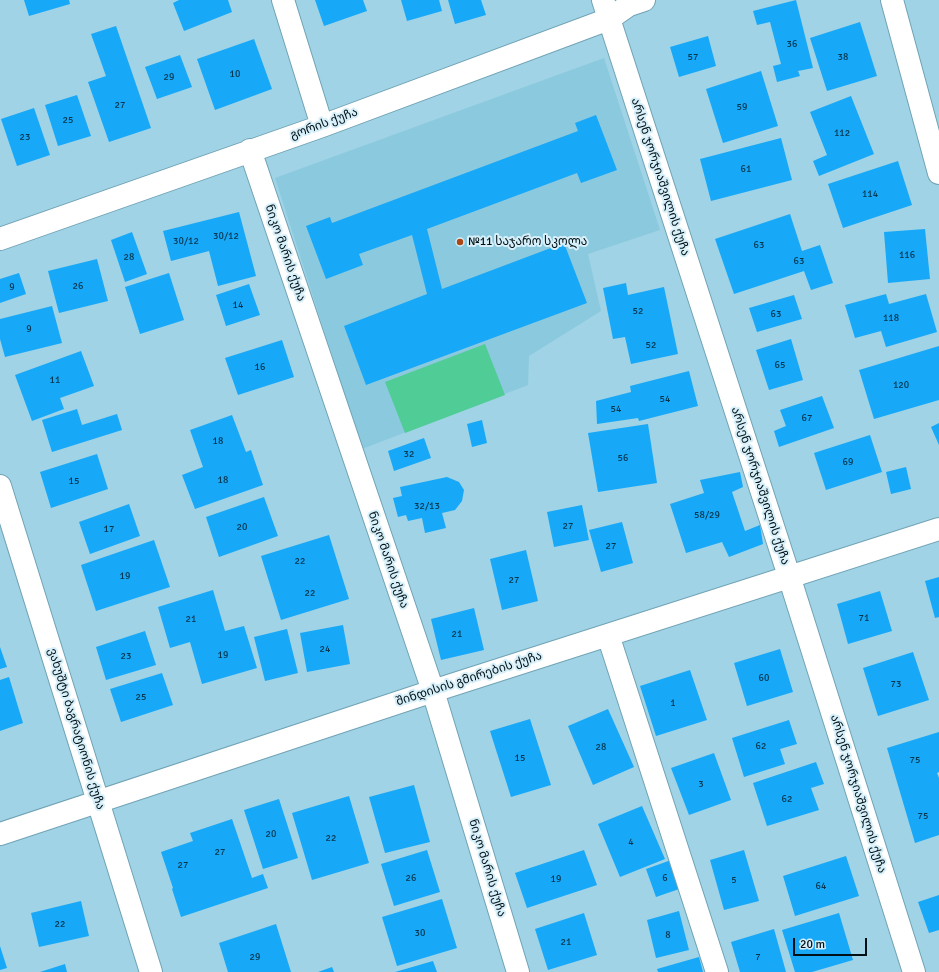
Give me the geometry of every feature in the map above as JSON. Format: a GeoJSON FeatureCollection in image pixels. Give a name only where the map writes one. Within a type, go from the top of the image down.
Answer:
{"type":"FeatureCollection","features":[{"type":"Feature","properties":{"kind":"street"},"geometry":{"type":"LineString","coordinates":[[283,0],[322,126]]}},
{"type":"Feature","properties":{"kind":"street","name":"გორის ქუჩა"},"geometry":{"type":"LineString","coordinates":[[0,239],[322,126],[606,10],[629,6],[644,0]]}},
{"type":"Feature","properties":{"kind":"street"},"geometry":{"type":"LineString","coordinates":[[892,0],[939,173]]}},
{"type":"Feature","properties":{"kind":"street","name":"არსენ ჯორჯიაშვილის ქუჩა"},"geometry":{"type":"LineString","coordinates":[[606,10],[789,576],[914,972]]}},
{"type":"Feature","properties":{"kind":"street","name":"ნიკო მარის ქუჩა"},"geometry":{"type":"LineString","coordinates":[[250,150],[433,691],[518,972]]}},
{"type":"Feature","properties":{"kind":"street","name":"ვახუშტი ბაგრატიონის ქუჩა"},"geometry":{"type":"LineString","coordinates":[[0,486],[151,972]]}},
{"type":"Feature","properties":{"kind":"street","name":"შინდისის გმირების ქუჩა"},"geometry":{"type":"LineString","coordinates":[[0,834],[433,691],[939,529]]}},
{"type":"Feature","properties":{"kind":"street"},"geometry":{"type":"LineString","coordinates":[[608,635],[717,972]]}},
{"type":"Feature","properties":{"kind":"shaded area","name":"№11 საჯარო სკოლა"},"geometry":{"type":"Polygon","coordinates":[[[604,58],[660,230],[588,254],[601,311],[529,356],[528,385],[362,449],[275,178],[604,58]]]}},
{"type":"Feature","properties":{"kind":"green space"},"geometry":{"type":"Polygon","coordinates":[[[485,344],[505,395],[405,433],[385,382],[485,344]]]}},
{"type":"Feature","properties":{"kind":"building"},"geometry":{"type":"Polygon","coordinates":[[[24,0],[69,0],[70,4],[29,16],[24,0]]]}},
{"type":"Feature","properties":{"kind":"building"},"geometry":{"type":"Polygon","coordinates":[[[179,0],[228,0],[232,12],[184,31],[173,3],[179,0]]]}},
{"type":"Feature","properties":{"kind":"building"},"geometry":{"type":"Polygon","coordinates":[[[315,0],[363,0],[367,11],[324,26],[315,0]]]}},
{"type":"Feature","properties":{"kind":"building"},"geometry":{"type":"Polygon","coordinates":[[[401,0],[439,0],[442,11],[407,21],[401,0]]]}},
{"type":"Feature","properties":{"kind":"building"},"geometry":{"type":"Polygon","coordinates":[[[448,0],[481,0],[486,15],[455,24],[448,0]]]}},
{"type":"Feature","properties":{"kind":"building"},"geometry":{"type":"Polygon","coordinates":[[[796,0],[813,68],[798,71],[800,76],[777,82],[773,66],[781,64],[770,22],[757,25],[753,11],[796,0]]]}},
{"type":"Feature","properties":{"kind":"building"},"geometry":{"type":"Polygon","coordinates":[[[860,22],[877,76],[827,91],[810,38],[860,22]]]}},
{"type":"Feature","properties":{"kind":"building"},"geometry":{"type":"Polygon","coordinates":[[[116,26],[151,128],[109,142],[88,82],[106,76],[91,34],[116,26]]]}},
{"type":"Feature","properties":{"kind":"building"},"geometry":{"type":"Polygon","coordinates":[[[708,36],[716,66],[679,77],[670,47],[708,36]]]}},
{"type":"Feature","properties":{"kind":"building"},"geometry":{"type":"Polygon","coordinates":[[[254,39],[272,89],[215,110],[197,59],[254,39]]]}},
{"type":"Feature","properties":{"kind":"building"},"geometry":{"type":"Polygon","coordinates":[[[180,55],[192,87],[157,99],[145,67],[180,55]]]}},
{"type":"Feature","properties":{"kind":"building"},"geometry":{"type":"Polygon","coordinates":[[[761,71],[778,126],[723,143],[706,89],[761,71]]]}},
{"type":"Feature","properties":{"kind":"building"},"geometry":{"type":"Polygon","coordinates":[[[77,95],[91,136],[58,146],[45,105],[77,95]]]}},
{"type":"Feature","properties":{"kind":"building"},"geometry":{"type":"Polygon","coordinates":[[[851,96],[874,154],[819,176],[813,161],[827,155],[810,112],[851,96]]]}},
{"type":"Feature","properties":{"kind":"building"},"geometry":{"type":"Polygon","coordinates":[[[34,108],[50,155],[17,166],[1,119],[34,108]]]}},
{"type":"Feature","properties":{"kind":"building"},"geometry":{"type":"Polygon","coordinates":[[[596,115],[617,170],[581,183],[577,173],[427,229],[442,289],[564,243],[587,303],[366,385],[344,326],[427,294],[412,235],[359,254],[363,265],[326,279],[306,226],[330,217],[332,223],[578,131],[575,123],[596,115]]]}},
{"type":"Feature","properties":{"kind":"building"},"geometry":{"type":"Polygon","coordinates":[[[781,138],[792,180],[711,201],[700,159],[781,138]]]}},
{"type":"Feature","properties":{"kind":"building"},"geometry":{"type":"Polygon","coordinates":[[[898,161],[912,205],[843,228],[828,184],[898,161]]]}},
{"type":"Feature","properties":{"kind":"building"},"geometry":{"type":"Polygon","coordinates":[[[239,212],[256,276],[218,286],[209,251],[171,261],[163,231],[239,212]]]}},
{"type":"Feature","properties":{"kind":"building"},"geometry":{"type":"Polygon","coordinates":[[[790,214],[802,251],[820,245],[833,283],[811,290],[804,271],[734,294],[715,239],[790,214]]]}},
{"type":"Feature","properties":{"kind":"building"},"geometry":{"type":"Polygon","coordinates":[[[925,229],[930,279],[888,283],[884,232],[925,229]]]}},
{"type":"Feature","properties":{"kind":"building"},"geometry":{"type":"Polygon","coordinates":[[[132,232],[147,274],[125,282],[111,240],[132,232]]]}},
{"type":"Feature","properties":{"kind":"building"},"geometry":{"type":"Polygon","coordinates":[[[97,259],[108,301],[59,313],[48,271],[97,259]]]}},
{"type":"Feature","properties":{"kind":"building"},"geometry":{"type":"Polygon","coordinates":[[[19,273],[26,294],[0,303],[0,279],[19,273]]]}},
{"type":"Feature","properties":{"kind":"building"},"geometry":{"type":"Polygon","coordinates":[[[169,273],[184,320],[140,334],[125,287],[169,273]]]}},
{"type":"Feature","properties":{"kind":"building"},"geometry":{"type":"Polygon","coordinates":[[[626,283],[628,295],[664,287],[678,354],[631,364],[625,337],[613,339],[603,288],[626,283]]]}},
{"type":"Feature","properties":{"kind":"building"},"geometry":{"type":"Polygon","coordinates":[[[249,284],[260,315],[226,326],[216,295],[249,284]]]}},
{"type":"Feature","properties":{"kind":"building"},"geometry":{"type":"Polygon","coordinates":[[[886,294],[889,304],[926,294],[937,332],[886,347],[881,331],[855,338],[845,305],[886,294]]]}},
{"type":"Feature","properties":{"kind":"building"},"geometry":{"type":"Polygon","coordinates":[[[794,295],[802,319],[757,332],[749,308],[794,295]]]}},
{"type":"Feature","properties":{"kind":"building"},"geometry":{"type":"Polygon","coordinates":[[[52,306],[62,343],[5,357],[0,339],[0,319],[52,306]]]}},
{"type":"Feature","properties":{"kind":"building"},"geometry":{"type":"Polygon","coordinates":[[[791,339],[803,380],[769,390],[756,350],[791,339]]]}},
{"type":"Feature","properties":{"kind":"building"},"geometry":{"type":"Polygon","coordinates":[[[282,340],[294,377],[238,395],[225,358],[282,340]]]}},
{"type":"Feature","properties":{"kind":"building"},"geometry":{"type":"Polygon","coordinates":[[[939,346],[939,400],[874,419],[859,370],[939,346]]]}},
{"type":"Feature","properties":{"kind":"building"},"geometry":{"type":"Polygon","coordinates":[[[81,351],[94,386],[60,398],[64,409],[32,421],[15,375],[81,351]]]}},
{"type":"Feature","properties":{"kind":"building"},"geometry":{"type":"Polygon","coordinates":[[[689,371],[698,406],[639,421],[638,418],[597,424],[596,401],[631,392],[630,386],[689,371]]]}},
{"type":"Feature","properties":{"kind":"building"},"geometry":{"type":"Polygon","coordinates":[[[822,396],[834,428],[779,447],[774,431],[786,426],[780,410],[822,396]]]}},
{"type":"Feature","properties":{"kind":"building"},"geometry":{"type":"Polygon","coordinates":[[[77,409],[82,425],[117,414],[122,430],[52,452],[42,420],[77,409]]]}},
{"type":"Feature","properties":{"kind":"building"},"geometry":{"type":"Polygon","coordinates":[[[232,415],[246,452],[251,450],[263,485],[195,509],[182,475],[203,467],[190,430],[232,415]]]}},
{"type":"Feature","properties":{"kind":"building"},"geometry":{"type":"Polygon","coordinates":[[[482,420],[487,443],[472,447],[467,424],[482,420]]]}},
{"type":"Feature","properties":{"kind":"building"},"geometry":{"type":"Polygon","coordinates":[[[939,423],[939,445],[931,427],[939,423]]]}},
{"type":"Feature","properties":{"kind":"building"},"geometry":{"type":"Polygon","coordinates":[[[648,424],[657,483],[598,492],[588,433],[648,424]]]}},
{"type":"Feature","properties":{"kind":"building"},"geometry":{"type":"Polygon","coordinates":[[[870,435],[882,472],[826,490],[814,453],[870,435]]]}},
{"type":"Feature","properties":{"kind":"building"},"geometry":{"type":"Polygon","coordinates":[[[424,438],[431,458],[394,471],[388,451],[424,438]]]}},
{"type":"Feature","properties":{"kind":"building"},"geometry":{"type":"Polygon","coordinates":[[[97,454],[108,489],[51,508],[40,472],[97,454]]]}},
{"type":"Feature","properties":{"kind":"building"},"geometry":{"type":"Polygon","coordinates":[[[906,467],[911,489],[891,494],[886,472],[906,467]]]}},
{"type":"Feature","properties":{"kind":"building"},"geometry":{"type":"Polygon","coordinates":[[[740,472],[743,487],[732,492],[745,531],[760,525],[763,544],[729,557],[722,542],[686,553],[670,504],[704,493],[700,480],[740,472]]]}},
{"type":"Feature","properties":{"kind":"building"},"geometry":{"type":"Polygon","coordinates":[[[447,477],[459,482],[464,490],[462,501],[455,510],[442,513],[446,528],[425,533],[422,518],[408,521],[406,515],[398,517],[393,498],[402,496],[400,487],[447,477]]]}},
{"type":"Feature","properties":{"kind":"building"},"geometry":{"type":"Polygon","coordinates":[[[264,497],[278,536],[219,557],[206,517],[264,497]]]}},
{"type":"Feature","properties":{"kind":"building"},"geometry":{"type":"Polygon","coordinates":[[[129,504],[140,536],[90,554],[79,522],[129,504]]]}},
{"type":"Feature","properties":{"kind":"building"},"geometry":{"type":"Polygon","coordinates":[[[582,505],[589,540],[554,547],[547,512],[582,505]]]}},
{"type":"Feature","properties":{"kind":"building"},"geometry":{"type":"Polygon","coordinates":[[[622,522],[633,563],[601,572],[589,530],[622,522]]]}},
{"type":"Feature","properties":{"kind":"building"},"geometry":{"type":"Polygon","coordinates":[[[329,535],[349,599],[281,620],[261,556],[329,535]]]}},
{"type":"Feature","properties":{"kind":"building"},"geometry":{"type":"Polygon","coordinates":[[[154,540],[170,587],[96,611],[81,565],[154,540]]]}},
{"type":"Feature","properties":{"kind":"building"},"geometry":{"type":"Polygon","coordinates":[[[526,550],[538,601],[502,610],[490,559],[526,550]]]}},
{"type":"Feature","properties":{"kind":"building"},"geometry":{"type":"Polygon","coordinates":[[[939,577],[939,617],[935,618],[925,581],[939,577]]]}},
{"type":"Feature","properties":{"kind":"building"},"geometry":{"type":"Polygon","coordinates":[[[213,590],[225,631],[244,626],[257,668],[202,684],[190,642],[170,648],[158,607],[213,590]]]}},
{"type":"Feature","properties":{"kind":"building"},"geometry":{"type":"Polygon","coordinates":[[[880,591],[892,631],[848,644],[837,604],[880,591]]]}},
{"type":"Feature","properties":{"kind":"building"},"geometry":{"type":"Polygon","coordinates":[[[474,608],[484,650],[441,660],[431,619],[474,608]]]}},
{"type":"Feature","properties":{"kind":"building"},"geometry":{"type":"Polygon","coordinates":[[[343,625],[350,664],[307,672],[300,633],[343,625]]]}},
{"type":"Feature","properties":{"kind":"building"},"geometry":{"type":"Polygon","coordinates":[[[287,629],[298,673],[265,681],[254,637],[287,629]]]}},
{"type":"Feature","properties":{"kind":"building"},"geometry":{"type":"Polygon","coordinates":[[[145,631],[156,665],[106,680],[96,647],[145,631]]]}},
{"type":"Feature","properties":{"kind":"building"},"geometry":{"type":"Polygon","coordinates":[[[0,647],[7,667],[0,669],[0,647]]]}},
{"type":"Feature","properties":{"kind":"building"},"geometry":{"type":"Polygon","coordinates":[[[780,649],[793,692],[747,706],[734,663],[780,649]]]}},
{"type":"Feature","properties":{"kind":"building"},"geometry":{"type":"Polygon","coordinates":[[[913,652],[929,700],[878,716],[863,668],[913,652]]]}},
{"type":"Feature","properties":{"kind":"building"},"geometry":{"type":"Polygon","coordinates":[[[690,670],[707,720],[656,736],[640,686],[690,670]]]}},
{"type":"Feature","properties":{"kind":"building"},"geometry":{"type":"Polygon","coordinates":[[[162,673],[173,705],[121,722],[110,689],[162,673]]]}},
{"type":"Feature","properties":{"kind":"building"},"geometry":{"type":"Polygon","coordinates":[[[9,677],[23,723],[0,731],[0,680],[9,677]]]}},
{"type":"Feature","properties":{"kind":"building"},"geometry":{"type":"Polygon","coordinates":[[[608,709],[634,767],[593,785],[568,726],[608,709]]]}},
{"type":"Feature","properties":{"kind":"building"},"geometry":{"type":"Polygon","coordinates":[[[530,719],[551,785],[511,797],[490,731],[530,719]]]}},
{"type":"Feature","properties":{"kind":"building"},"geometry":{"type":"Polygon","coordinates":[[[789,720],[797,744],[780,749],[785,764],[744,777],[732,738],[789,720]]]}},
{"type":"Feature","properties":{"kind":"building"},"geometry":{"type":"Polygon","coordinates":[[[939,732],[939,772],[937,773],[939,778],[939,835],[915,843],[887,748],[939,732]]]}},
{"type":"Feature","properties":{"kind":"building"},"geometry":{"type":"Polygon","coordinates":[[[714,753],[731,800],[689,815],[671,768],[714,753]]]}},
{"type":"Feature","properties":{"kind":"building"},"geometry":{"type":"Polygon","coordinates":[[[816,762],[824,784],[811,788],[819,810],[767,826],[753,783],[816,762]]]}},
{"type":"Feature","properties":{"kind":"building"},"geometry":{"type":"Polygon","coordinates":[[[414,785],[430,842],[385,853],[369,797],[414,785]]]}},
{"type":"Feature","properties":{"kind":"building"},"geometry":{"type":"Polygon","coordinates":[[[349,796],[369,863],[312,880],[292,813],[349,796]]]}},
{"type":"Feature","properties":{"kind":"building"},"geometry":{"type":"Polygon","coordinates":[[[279,799],[298,858],[263,869],[244,810],[279,799]]]}},
{"type":"Feature","properties":{"kind":"building"},"geometry":{"type":"Polygon","coordinates":[[[642,806],[665,859],[620,877],[598,824],[642,806]]]}},
{"type":"Feature","properties":{"kind":"building"},"geometry":{"type":"Polygon","coordinates":[[[232,819],[252,878],[263,874],[268,888],[181,917],[161,852],[193,841],[190,833],[232,819]]]}},
{"type":"Feature","properties":{"kind":"building"},"geometry":{"type":"Polygon","coordinates":[[[427,850],[440,892],[394,906],[381,864],[427,850]]]}},
{"type":"Feature","properties":{"kind":"building"},"geometry":{"type":"Polygon","coordinates":[[[584,850],[597,885],[527,908],[515,873],[584,850]]]}},
{"type":"Feature","properties":{"kind":"building"},"geometry":{"type":"Polygon","coordinates":[[[744,850],[759,901],[724,910],[710,860],[744,850]]]}},
{"type":"Feature","properties":{"kind":"building"},"geometry":{"type":"Polygon","coordinates":[[[846,856],[859,896],[795,916],[783,876],[846,856]]]}},
{"type":"Feature","properties":{"kind":"building"},"geometry":{"type":"Polygon","coordinates":[[[674,859],[685,887],[656,897],[646,869],[674,859]]]}},
{"type":"Feature","properties":{"kind":"building"},"geometry":{"type":"Polygon","coordinates":[[[939,895],[939,930],[929,933],[918,902],[939,895]]]}},
{"type":"Feature","properties":{"kind":"building"},"geometry":{"type":"Polygon","coordinates":[[[442,899],[457,948],[397,966],[382,917],[442,899]]]}},
{"type":"Feature","properties":{"kind":"building"},"geometry":{"type":"Polygon","coordinates":[[[81,901],[89,936],[39,947],[31,913],[81,901]]]}},
{"type":"Feature","properties":{"kind":"building"},"geometry":{"type":"Polygon","coordinates":[[[679,911],[689,950],[656,958],[647,920],[679,911]]]}},
{"type":"Feature","properties":{"kind":"building"},"geometry":{"type":"Polygon","coordinates":[[[584,913],[597,955],[548,970],[535,929],[584,913]]]}},
{"type":"Feature","properties":{"kind":"building"},"geometry":{"type":"Polygon","coordinates":[[[839,913],[853,960],[812,972],[795,972],[782,930],[839,913]]]}},
{"type":"Feature","properties":{"kind":"building"},"geometry":{"type":"Polygon","coordinates":[[[276,924],[291,972],[228,972],[219,943],[276,924]]]}},
{"type":"Feature","properties":{"kind":"building"},"geometry":{"type":"Polygon","coordinates":[[[774,929],[786,972],[740,972],[731,942],[774,929]]]}},
{"type":"Feature","properties":{"kind":"building"},"geometry":{"type":"Polygon","coordinates":[[[0,946],[7,968],[0,970],[0,946]]]}},
{"type":"Feature","properties":{"kind":"building"},"geometry":{"type":"Polygon","coordinates":[[[699,957],[703,972],[658,972],[657,969],[699,957]]]}},
{"type":"Feature","properties":{"kind":"building"},"geometry":{"type":"Polygon","coordinates":[[[433,961],[437,972],[395,972],[433,961]]]}},
{"type":"Feature","properties":{"kind":"building"},"geometry":{"type":"Polygon","coordinates":[[[65,964],[67,972],[40,972],[65,964]]]}},
{"type":"Feature","properties":{"kind":"building"},"geometry":{"type":"Polygon","coordinates":[[[332,967],[334,972],[318,972],[332,967]]]}},
{"type":"Feature","properties":{"kind":"place","name":"№11 საჯარო სკოლა"},"geometry":{"type":"Point","coordinates":[460,242]}}]}
